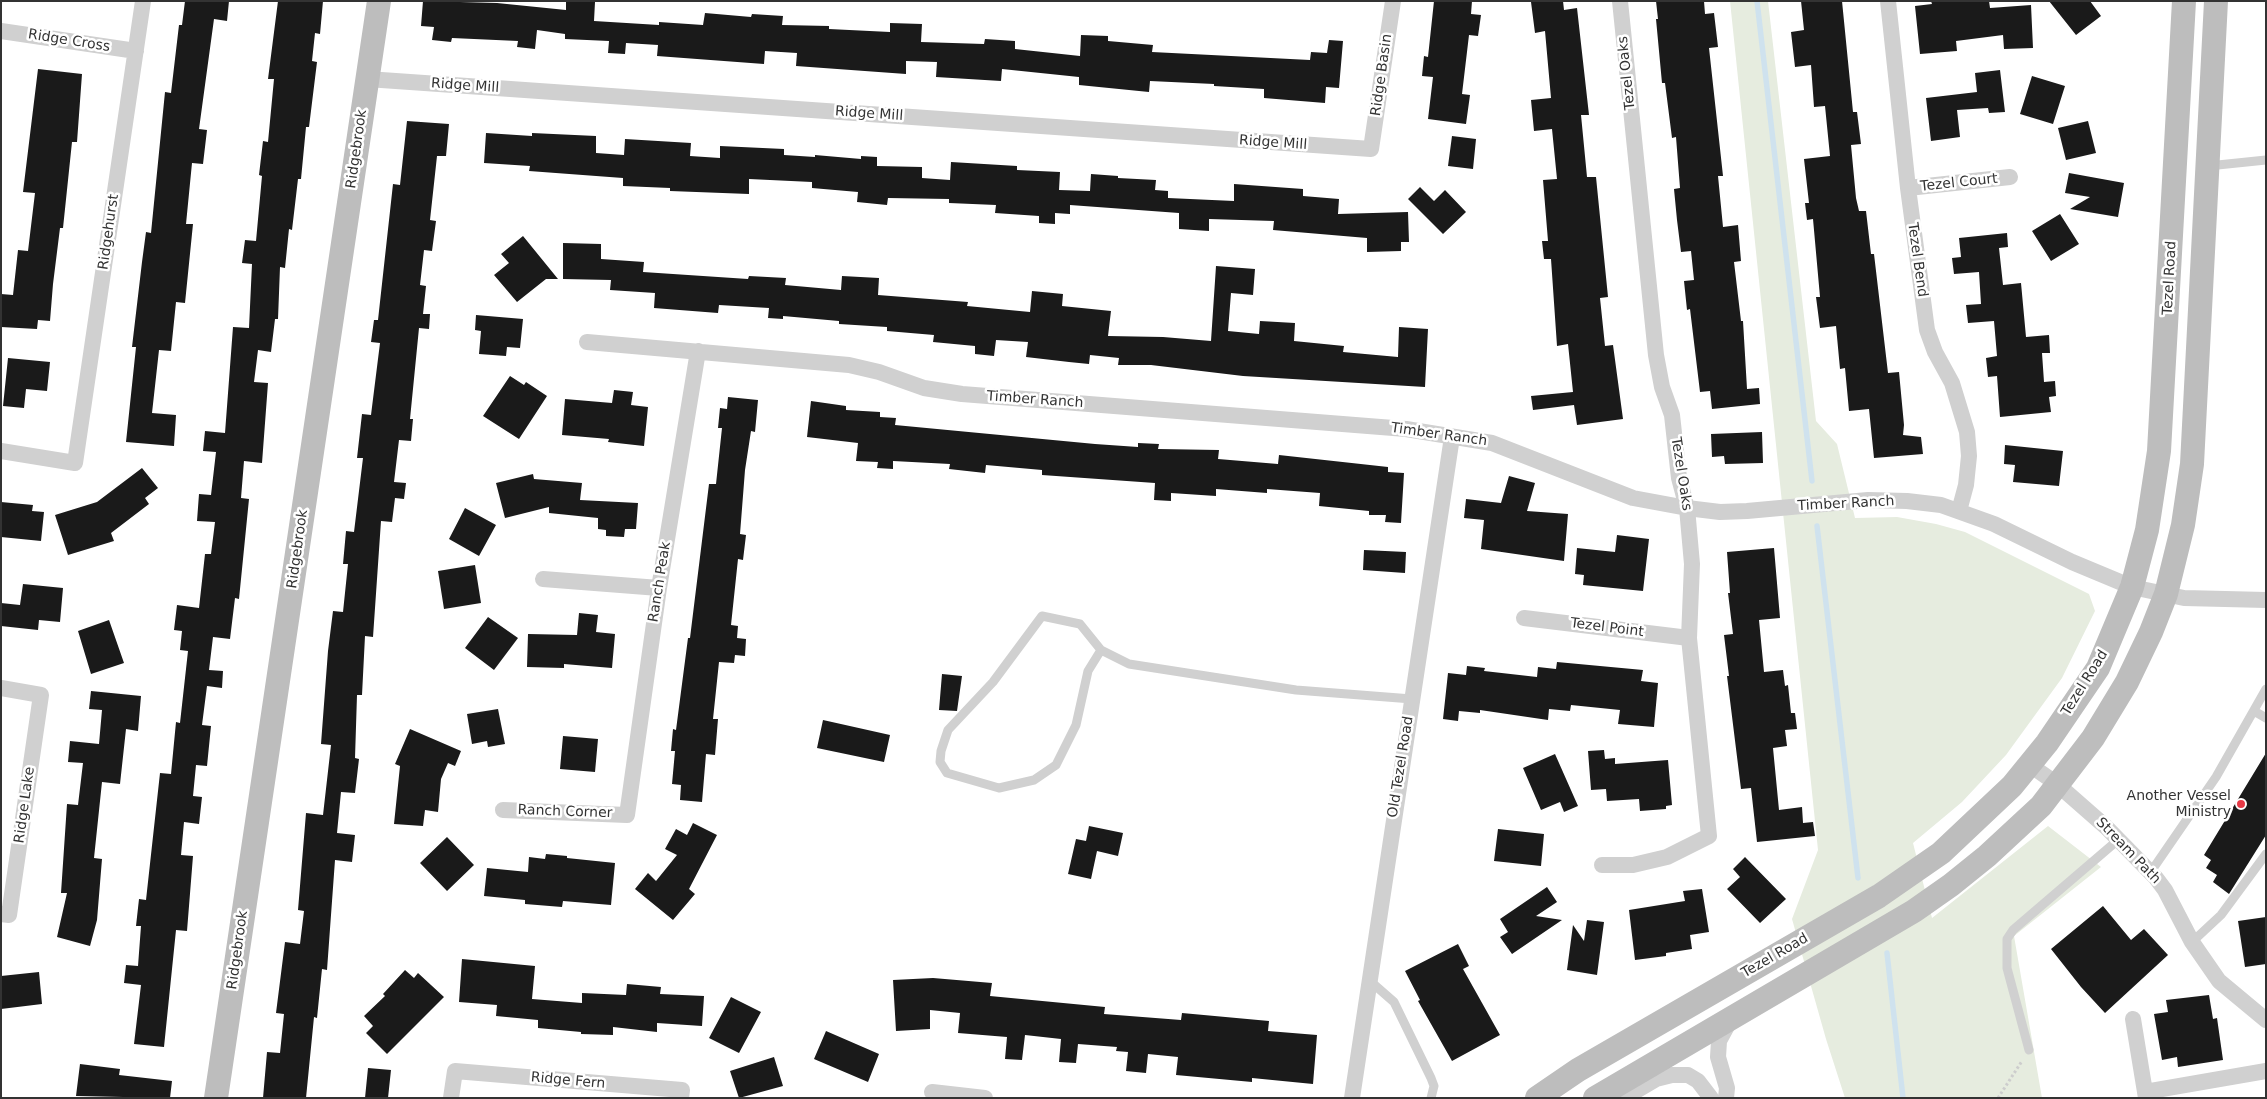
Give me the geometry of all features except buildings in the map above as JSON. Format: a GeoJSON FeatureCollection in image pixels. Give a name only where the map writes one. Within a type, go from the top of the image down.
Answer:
{"type":"FeatureCollection","features":[{"type":"Feature","properties":{"kind":"main road","name":"Ridgebrook"},"geometry":{"type":"LineString","coordinates":[[216,1098],[379,1]]}},
{"type":"Feature","properties":{"kind":"main road","name":"Tezel Road"},"geometry":{"type":"LineString","coordinates":[[1537,1098],[1578,1070],[1908,878],[1941,853],[2012,786],[2030,764],[2098,668],[2132,587],[2147,530],[2159,451],[2184,1]]}},
{"type":"Feature","properties":{"kind":"main road"},"geometry":{"type":"LineString","coordinates":[[1595,1098],[1938,895],[1987,856],[2041,806],[2093,738],[2126,682],[2151,632],[2166,594],[2183,525],[2192,464],[2216,1]]}},
{"type":"Feature","properties":{"kind":"street","name":"Ridgehurst"},"geometry":{"type":"LineString","coordinates":[[1,451],[75,463],[143,1]]}},
{"type":"Feature","properties":{"kind":"street","name":"Ridge Basin"},"geometry":{"type":"LineString","coordinates":[[1371,149],[1393,1]]}},
{"type":"Feature","properties":{"kind":"street","name":"Tezel Oaks"},"geometry":{"type":"LineString","coordinates":[[1602,864],[1633,866],[1667,857],[1709,836],[1689,638],[1692,592],[1687,508],[1679,478],[1672,415],[1662,387],[1656,355],[1620,1]]}},
{"type":"Feature","properties":{"kind":"street","name":"Tezel Bend"},"geometry":{"type":"LineString","coordinates":[[1888,1],[1908,188],[1927,330],[1935,352],[1952,383],[1967,432],[1969,456],[1966,485],[1959,511]]}},
{"type":"Feature","properties":{"kind":"street","name":"Ridge Cross"},"geometry":{"type":"LineString","coordinates":[[1,31],[136,51]]}},
{"type":"Feature","properties":{"kind":"street","name":"Ridge Mill"},"geometry":{"type":"LineString","coordinates":[[367,79],[1371,149]]}},
{"type":"Feature","properties":{"kind":"street","name":"Tezel Court"},"geometry":{"type":"LineString","coordinates":[[1908,188],[2010,177]]}},
{"type":"Feature","properties":{"kind":"street","name":"Timber Ranch"},"geometry":{"type":"LineString","coordinates":[[587,342],[849,365],[879,372],[924,388],[962,394],[1406,429],[1492,443],[1633,498],[1720,512],[1868,500],[1907,501],[1941,505],[1994,524],[2072,562],[2132,587],[2184,598],[2266,600]]}},
{"type":"Feature","properties":{"kind":"street","name":"Ranch Peak"},"geometry":{"type":"LineString","coordinates":[[626,814],[659,588],[698,351]]}},
{"type":"Feature","properties":{"kind":"street","name":"Old Tezel Road"},"geometry":{"type":"LineString","coordinates":[[1352,1098],[1452,437]]}},
{"type":"Feature","properties":{"kind":"street"},"geometry":{"type":"LineString","coordinates":[[543,579],[659,588]]}},
{"type":"Feature","properties":{"kind":"street","name":"Tezel Point"},"geometry":{"type":"LineString","coordinates":[[1524,618],[1689,638]]}},
{"type":"Feature","properties":{"kind":"street","name":"Ridge Lake"},"geometry":{"type":"LineString","coordinates":[[1,688],[40,695],[5,914]]}},
{"type":"Feature","properties":{"kind":"street","name":"Stream Path"},"geometry":{"type":"LineString","coordinates":[[2030,764],[2057,784],[2150,872],[2165,890],[2192,942],[2219,981],[2266,1020]]}},
{"type":"Feature","properties":{"kind":"street","name":"Ranch Corner"},"geometry":{"type":"LineString","coordinates":[[503,810],[626,814]]}},
{"type":"Feature","properties":{"kind":"street"},"geometry":{"type":"LineString","coordinates":[[1726,1098],[1727,1088],[1718,1057],[1720,1041],[1732,1016]]}},
{"type":"Feature","properties":{"kind":"street"},"geometry":{"type":"LineString","coordinates":[[2134,1020],[2146,1095],[2266,1071]]}},
{"type":"Feature","properties":{"kind":"street","name":"Ridge Fern"},"geometry":{"type":"LineString","coordinates":[[451,1098],[455,1071],[681,1094]]}},
{"type":"Feature","properties":{"kind":"street"},"geometry":{"type":"LineString","coordinates":[[1624,1098],[1656,1079],[1672,1075],[1688,1075],[1698,1081],[1711,1098]]}},
{"type":"Feature","properties":{"kind":"street"},"geometry":{"type":"LineString","coordinates":[[932,1092],[985,1098]]}},
{"type":"Feature","properties":{"kind":"lane"},"geometry":{"type":"LineString","coordinates":[[2208,166],[2266,160]]}},
{"type":"Feature","properties":{"kind":"lane"},"geometry":{"type":"LineString","coordinates":[[1101,650],[1088,672],[1076,725],[1056,765],[1034,780],[999,788],[947,773],[940,762],[948,730],[993,682],[1042,616],[1080,624],[1101,650],[1129,664],[1296,690],[1412,699]]}},
{"type":"Feature","properties":{"kind":"lane"},"geometry":{"type":"LineString","coordinates":[[2150,872],[2216,777],[2266,689]]}},
{"type":"Feature","properties":{"kind":"lane"},"geometry":{"type":"LineString","coordinates":[[2254,711],[2266,718]]}},
{"type":"Feature","properties":{"kind":"lane"},"geometry":{"type":"LineString","coordinates":[[2029,1050],[2007,968],[2007,938],[2013,930],[2118,840]]}},
{"type":"Feature","properties":{"kind":"lane"},"geometry":{"type":"LineString","coordinates":[[2192,942],[2222,915],[2266,854]]}},
{"type":"Feature","properties":{"kind":"lane"},"geometry":{"type":"LineString","coordinates":[[1369,980],[1394,1002],[1431,1078],[1434,1086],[1431,1098]]}},
{"type":"Feature","properties":{"kind":"path"},"geometry":{"type":"LineString","coordinates":[[1998,1098],[2029,1050]]}},
{"type":"Feature","properties":{"kind":"shaded area"},"geometry":{"type":"Polygon","coordinates":[[[1730,1],[1768,1],[1816,421],[1837,444],[1855,518],[1897,517],[1936,524],[1965,532],[2089,594],[2095,611],[2062,678],[2006,755],[1962,802],[1913,843],[1932,918],[2048,826],[2101,867],[2014,936],[2042,1098],[1845,1098],[1826,1039],[1792,919],[1818,850],[1730,1]]]}},
{"type":"Feature","properties":{"kind":"waterway"},"geometry":{"type":"LineString","coordinates":[[1757,1],[1812,481]]}},
{"type":"Feature","properties":{"kind":"waterway"},"geometry":{"type":"LineString","coordinates":[[1817,526],[1858,878]]}},
{"type":"Feature","properties":{"kind":"waterway"},"geometry":{"type":"LineString","coordinates":[[1887,953],[1903,1098]]}},
{"type":"Feature","properties":{"kind":"place","name":"Another Vessel Ministry"},"geometry":{"type":"Point","coordinates":[2241,804]}}]}
